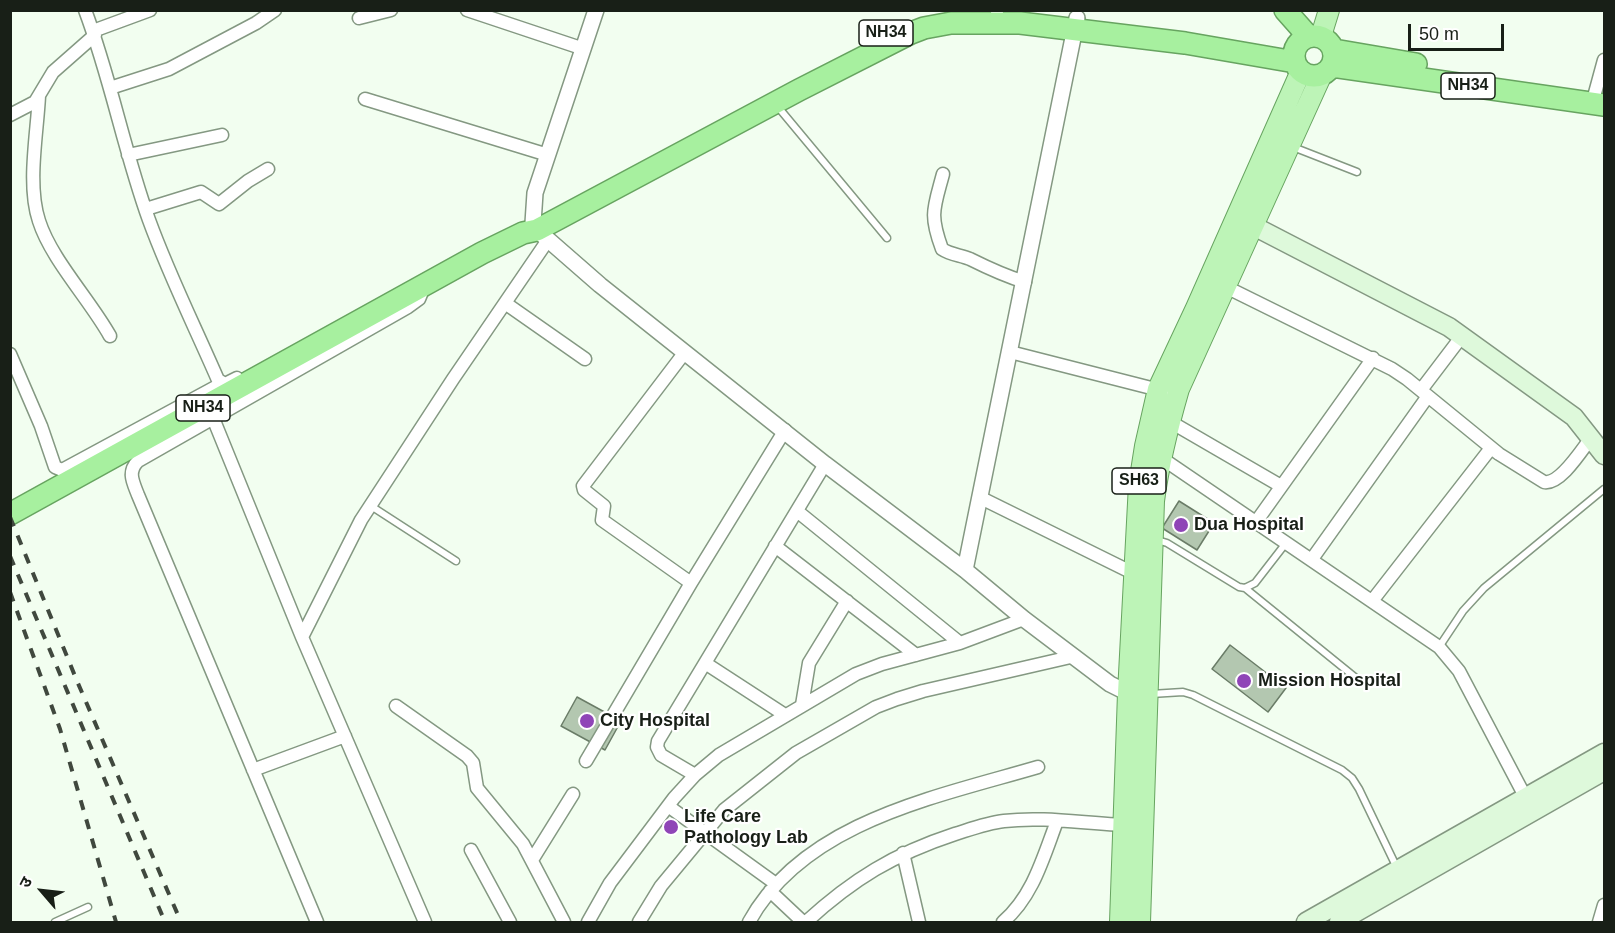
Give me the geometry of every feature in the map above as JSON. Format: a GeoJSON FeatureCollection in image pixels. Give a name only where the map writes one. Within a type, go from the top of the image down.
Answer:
{"type":"FeatureCollection","features":[{"type":"Feature","properties":{"kind":"highway"},"geometry":{"type":"LineString","coordinates":[[1286,10],[1313,56]]}},
{"type":"Feature","properties":{"kind":"highway","name":"NH34"},"geometry":{"type":"LineString","coordinates":[[10,514],[426,284],[535,232],[919,17],[933,13],[1021,12],[1076,24]]}},
{"type":"Feature","properties":{"kind":"highway","name":"NH34"},"geometry":{"type":"LineString","coordinates":[[772,99],[924,28],[951,23],[996,22],[1076,24],[1186,32],[1313,56],[1599,99]]}},
{"type":"Feature","properties":{"kind":"main road","name":"SH63"},"geometry":{"type":"LineString","coordinates":[[1152,454],[1158,389],[1204,312],[1226,287],[1254,226],[1290,146],[1313,56],[1329,10]]}},
{"type":"Feature","properties":{"kind":"main road","name":"SH63"},"geometry":{"type":"LineString","coordinates":[[1140,922],[1133,825],[1144,576],[1144,539],[1139,484],[1169,421],[1236,217],[1313,56]]}},
{"type":"Feature","properties":{"kind":"main road"},"geometry":{"type":"LineString","coordinates":[[1236,217],[1449,327],[1574,417],[1605,455]]}},
{"type":"Feature","properties":{"kind":"main road"},"geometry":{"type":"LineString","coordinates":[[1306,922],[1401,877],[1529,805],[1605,753]]}},
{"type":"Feature","properties":{"kind":"main road"},"geometry":{"type":"LineString","coordinates":[[1529,805],[1605,771]]}},
{"type":"Feature","properties":{"kind":"main road","name":"SH63"},"geometry":{"type":"LineString","coordinates":[[1120,922],[1133,825]]}},
{"type":"Feature","properties":{"kind":"main road"},"geometry":{"type":"LineString","coordinates":[[1339,922],[1401,877]]}},
{"type":"Feature","properties":{"kind":"street"},"geometry":{"type":"LineString","coordinates":[[85,10],[94,33],[128,155],[146,209],[221,384]]}},
{"type":"Feature","properties":{"kind":"street"},"geometry":{"type":"LineString","coordinates":[[10,115],[29,106],[39,96],[53,72],[94,33],[150,10]]}},
{"type":"Feature","properties":{"kind":"street"},"geometry":{"type":"LineString","coordinates":[[110,88],[169,69],[256,23],[275,10]]}},
{"type":"Feature","properties":{"kind":"street"},"geometry":{"type":"LineString","coordinates":[[359,18],[391,10]]}},
{"type":"Feature","properties":{"kind":"street"},"geometry":{"type":"LineString","coordinates":[[467,10],[584,49]]}},
{"type":"Feature","properties":{"kind":"street"},"geometry":{"type":"LineString","coordinates":[[302,637],[356,528],[505,303],[535,232],[535,194],[596,10]]}},
{"type":"Feature","properties":{"kind":"street"},"geometry":{"type":"LineString","coordinates":[[965,570],[1076,24]]}},
{"type":"Feature","properties":{"kind":"street"},"geometry":{"type":"LineString","coordinates":[[1599,99],[1605,60]]}},
{"type":"Feature","properties":{"kind":"street"},"geometry":{"type":"LineString","coordinates":[[39,96],[33,184],[39,221],[54,253],[110,336]]}},
{"type":"Feature","properties":{"kind":"street"},"geometry":{"type":"LineString","coordinates":[[365,99],[548,155]]}},
{"type":"Feature","properties":{"kind":"street"},"geometry":{"type":"LineString","coordinates":[[128,155],[222,135]]}},
{"type":"Feature","properties":{"kind":"street"},"geometry":{"type":"LineString","coordinates":[[146,209],[201,192],[219,204],[248,181],[268,169]]}},
{"type":"Feature","properties":{"kind":"street"},"geometry":{"type":"LineString","coordinates":[[944,174],[933,212],[942,249],[999,274],[1025,282]]}},
{"type":"Feature","properties":{"kind":"street"},"geometry":{"type":"LineString","coordinates":[[535,232],[825,464],[965,570],[1024,619],[1103,679],[1137,694]]}},
{"type":"Feature","properties":{"kind":"street"},"geometry":{"type":"LineString","coordinates":[[10,354],[41,426],[55,467],[62,470],[221,384],[225,384],[393,291],[402,287],[426,284]]}},
{"type":"Feature","properties":{"kind":"street"},"geometry":{"type":"LineString","coordinates":[[317,922],[131,476],[131,470],[138,462],[213,418],[408,308],[419,299],[426,284]]}},
{"type":"Feature","properties":{"kind":"street"},"geometry":{"type":"LineString","coordinates":[[1226,287],[1373,358],[1407,379],[1491,448],[1544,482],[1550,483],[1558,478],[1591,438]]}},
{"type":"Feature","properties":{"kind":"street"},"geometry":{"type":"LineString","coordinates":[[505,303],[585,359]]}},
{"type":"Feature","properties":{"kind":"street"},"geometry":{"type":"LineString","coordinates":[[1312,559],[1462,336]]}},
{"type":"Feature","properties":{"kind":"street"},"geometry":{"type":"LineString","coordinates":[[685,352],[583,486],[584,490],[604,506],[602,520],[691,583]]}},
{"type":"Feature","properties":{"kind":"street"},"geometry":{"type":"LineString","coordinates":[[1010,352],[1158,389],[1177,397]]}},
{"type":"Feature","properties":{"kind":"street"},"geometry":{"type":"LineString","coordinates":[[1256,522],[1373,358]]}},
{"type":"Feature","properties":{"kind":"street"},"geometry":{"type":"LineString","coordinates":[[213,418],[302,637],[425,922]]}},
{"type":"Feature","properties":{"kind":"street"},"geometry":{"type":"LineString","coordinates":[[1169,421],[1281,486]]}},
{"type":"Feature","properties":{"kind":"street"},"geometry":{"type":"LineString","coordinates":[[586,761],[785,430]]}},
{"type":"Feature","properties":{"kind":"street"},"geometry":{"type":"LineString","coordinates":[[1372,601],[1491,448]]}},
{"type":"Feature","properties":{"kind":"street"},"geometry":{"type":"LineString","coordinates":[[1152,454],[1287,542],[1439,647],[1459,671],[1529,805]]}},
{"type":"Feature","properties":{"kind":"street"},"geometry":{"type":"LineString","coordinates":[[695,775],[661,755],[657,747],[825,464]]}},
{"type":"Feature","properties":{"kind":"street"},"geometry":{"type":"LineString","coordinates":[[979,497],[1144,576]]}},
{"type":"Feature","properties":{"kind":"street"},"geometry":{"type":"LineString","coordinates":[[797,511],[960,643]]}},
{"type":"Feature","properties":{"kind":"street"},"geometry":{"type":"LineString","coordinates":[[776,546],[916,655]]}},
{"type":"Feature","properties":{"kind":"street"},"geometry":{"type":"LineString","coordinates":[[802,705],[809,663],[847,601]]}},
{"type":"Feature","properties":{"kind":"street"},"geometry":{"type":"LineString","coordinates":[[588,922],[610,883],[668,806],[695,775],[719,755],[856,674],[882,664],[960,643],[1024,619]]}},
{"type":"Feature","properties":{"kind":"street"},"geometry":{"type":"LineString","coordinates":[[639,922],[661,886],[724,810],[796,753],[876,707],[923,691],[1075,656]]}},
{"type":"Feature","properties":{"kind":"street"},"geometry":{"type":"LineString","coordinates":[[705,663],[785,715]]}},
{"type":"Feature","properties":{"kind":"street"},"geometry":{"type":"LineString","coordinates":[[396,706],[467,756],[473,763],[477,788],[523,844],[564,922]]}},
{"type":"Feature","properties":{"kind":"street"},"geometry":{"type":"LineString","coordinates":[[253,770],[345,736]]}},
{"type":"Feature","properties":{"kind":"street"},"geometry":{"type":"LineString","coordinates":[[749,922],[773,887],[810,853],[885,815],[920,802],[1038,767]]}},
{"type":"Feature","properties":{"kind":"street"},"geometry":{"type":"LineString","coordinates":[[532,860],[573,794]]}},
{"type":"Feature","properties":{"kind":"street"},"geometry":{"type":"LineString","coordinates":[[668,806],[773,887],[805,922],[847,887],[903,853],[982,825],[1003,821],[1133,825]]}},
{"type":"Feature","properties":{"kind":"street"},"geometry":{"type":"LineString","coordinates":[[1003,922],[1018,908],[1030,890],[1057,821]]}},
{"type":"Feature","properties":{"kind":"street"},"geometry":{"type":"LineString","coordinates":[[471,850],[510,922]]}},
{"type":"Feature","properties":{"kind":"street"},"geometry":{"type":"LineString","coordinates":[[903,853],[919,922]]}},
{"type":"Feature","properties":{"kind":"street"},"geometry":{"type":"LineString","coordinates":[[1599,922],[1605,905]]}},
{"type":"Feature","properties":{"kind":"lane"},"geometry":{"type":"LineString","coordinates":[[772,99],[887,238]]}},
{"type":"Feature","properties":{"kind":"lane"},"geometry":{"type":"LineString","coordinates":[[1290,146],[1357,172]]}},
{"type":"Feature","properties":{"kind":"lane"},"geometry":{"type":"LineString","coordinates":[[1439,647],[1463,611],[1484,588],[1605,489]]}},
{"type":"Feature","properties":{"kind":"lane"},"geometry":{"type":"LineString","coordinates":[[370,506],[456,561]]}},
{"type":"Feature","properties":{"kind":"lane"},"geometry":{"type":"LineString","coordinates":[[1144,539],[1167,543],[1239,587],[1245,588],[1356,678]]}},
{"type":"Feature","properties":{"kind":"lane"},"geometry":{"type":"LineString","coordinates":[[1245,588],[1255,583],[1287,542]]}},
{"type":"Feature","properties":{"kind":"lane"},"geometry":{"type":"LineString","coordinates":[[1137,694],[1183,692],[1193,695],[1342,770],[1353,778],[1401,877]]}},
{"type":"Feature","properties":{"kind":"lane"},"geometry":{"type":"LineString","coordinates":[[55,922],[88,907]]}},
{"type":"Feature","properties":{"kind":"building"},"geometry":{"type":"Polygon","coordinates":[[[1179,501],[1214,523],[1197,550],[1162,528],[1179,501]]]}},
{"type":"Feature","properties":{"kind":"building"},"geometry":{"type":"Polygon","coordinates":[[[1230,645],[1286,688],[1268,712],[1212,669],[1230,645]]]}},
{"type":"Feature","properties":{"kind":"building"},"geometry":{"type":"Polygon","coordinates":[[[577,697],[621,721],[605,750],[561,726],[577,697]]]}},
{"type":"Feature","properties":{"kind":"railway"},"geometry":{"type":"LineString","coordinates":[[10,517],[77,681],[181,922]]}},
{"type":"Feature","properties":{"kind":"railway"},"geometry":{"type":"LineString","coordinates":[[10,556],[165,922]]}},
{"type":"Feature","properties":{"kind":"railway"},"geometry":{"type":"LineString","coordinates":[[10,592],[60,729],[116,922]]}},
{"type":"Feature","properties":{"kind":"place","name":"Dua Hospital"},"geometry":{"type":"Point","coordinates":[1181,525]}},
{"type":"Feature","properties":{"kind":"place","name":"Mission Hospital"},"geometry":{"type":"Point","coordinates":[1244,681]}},
{"type":"Feature","properties":{"kind":"place","name":"City Hospital"},"geometry":{"type":"Point","coordinates":[587,721]}},
{"type":"Feature","properties":{"kind":"place","name":"Life Care Pathology Lab"},"geometry":{"type":"Point","coordinates":[671,827]}}]}
